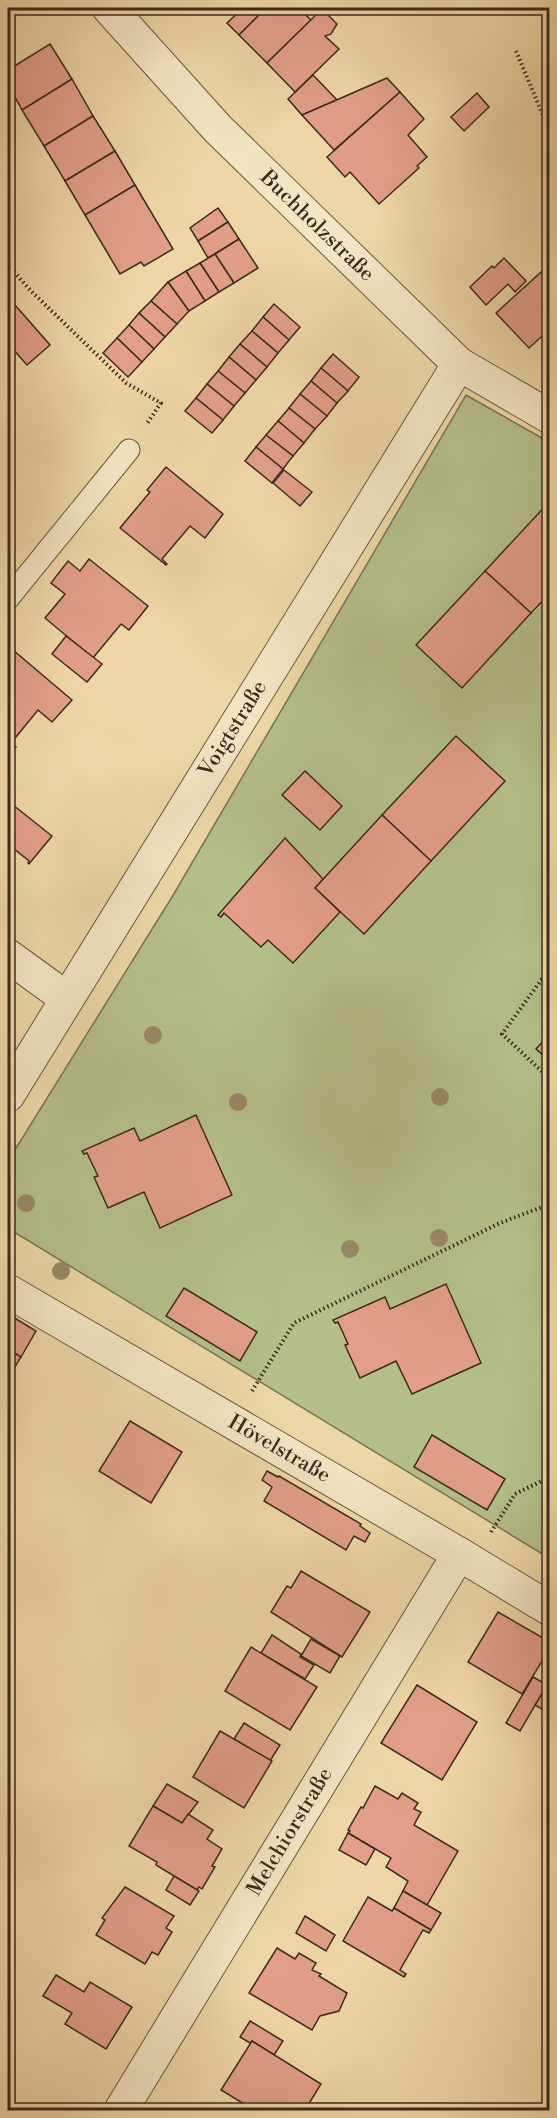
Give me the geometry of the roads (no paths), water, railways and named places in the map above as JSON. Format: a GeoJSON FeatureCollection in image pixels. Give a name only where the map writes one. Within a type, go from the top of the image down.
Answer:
{"type":"FeatureCollection","features":[{"type":"Feature","properties":{"kind":"street","name":"Buchholzstraße"},"geometry":{"type":"LineString","coordinates":[[109,8],[218,129],[459,364],[549,417]]}},
{"type":"Feature","properties":{"kind":"street","name":"Voigtstraße"},"geometry":{"type":"LineString","coordinates":[[8,1095],[459,364]]}},
{"type":"Feature","properties":{"kind":"street"},"geometry":{"type":"LineString","coordinates":[[8,956],[66,998]]}},
{"type":"Feature","properties":{"kind":"street","name":"Hövelstraße"},"geometry":{"type":"LineString","coordinates":[[8,1291],[466,1558],[549,1609]]}},
{"type":"Feature","properties":{"kind":"street","name":"Melchiorstraße"},"geometry":{"type":"LineString","coordinates":[[121,2110],[466,1558]]}},
{"type":"Feature","properties":{"kind":"lane"},"geometry":{"type":"LineString","coordinates":[[8,599],[129,450]]}}]}
